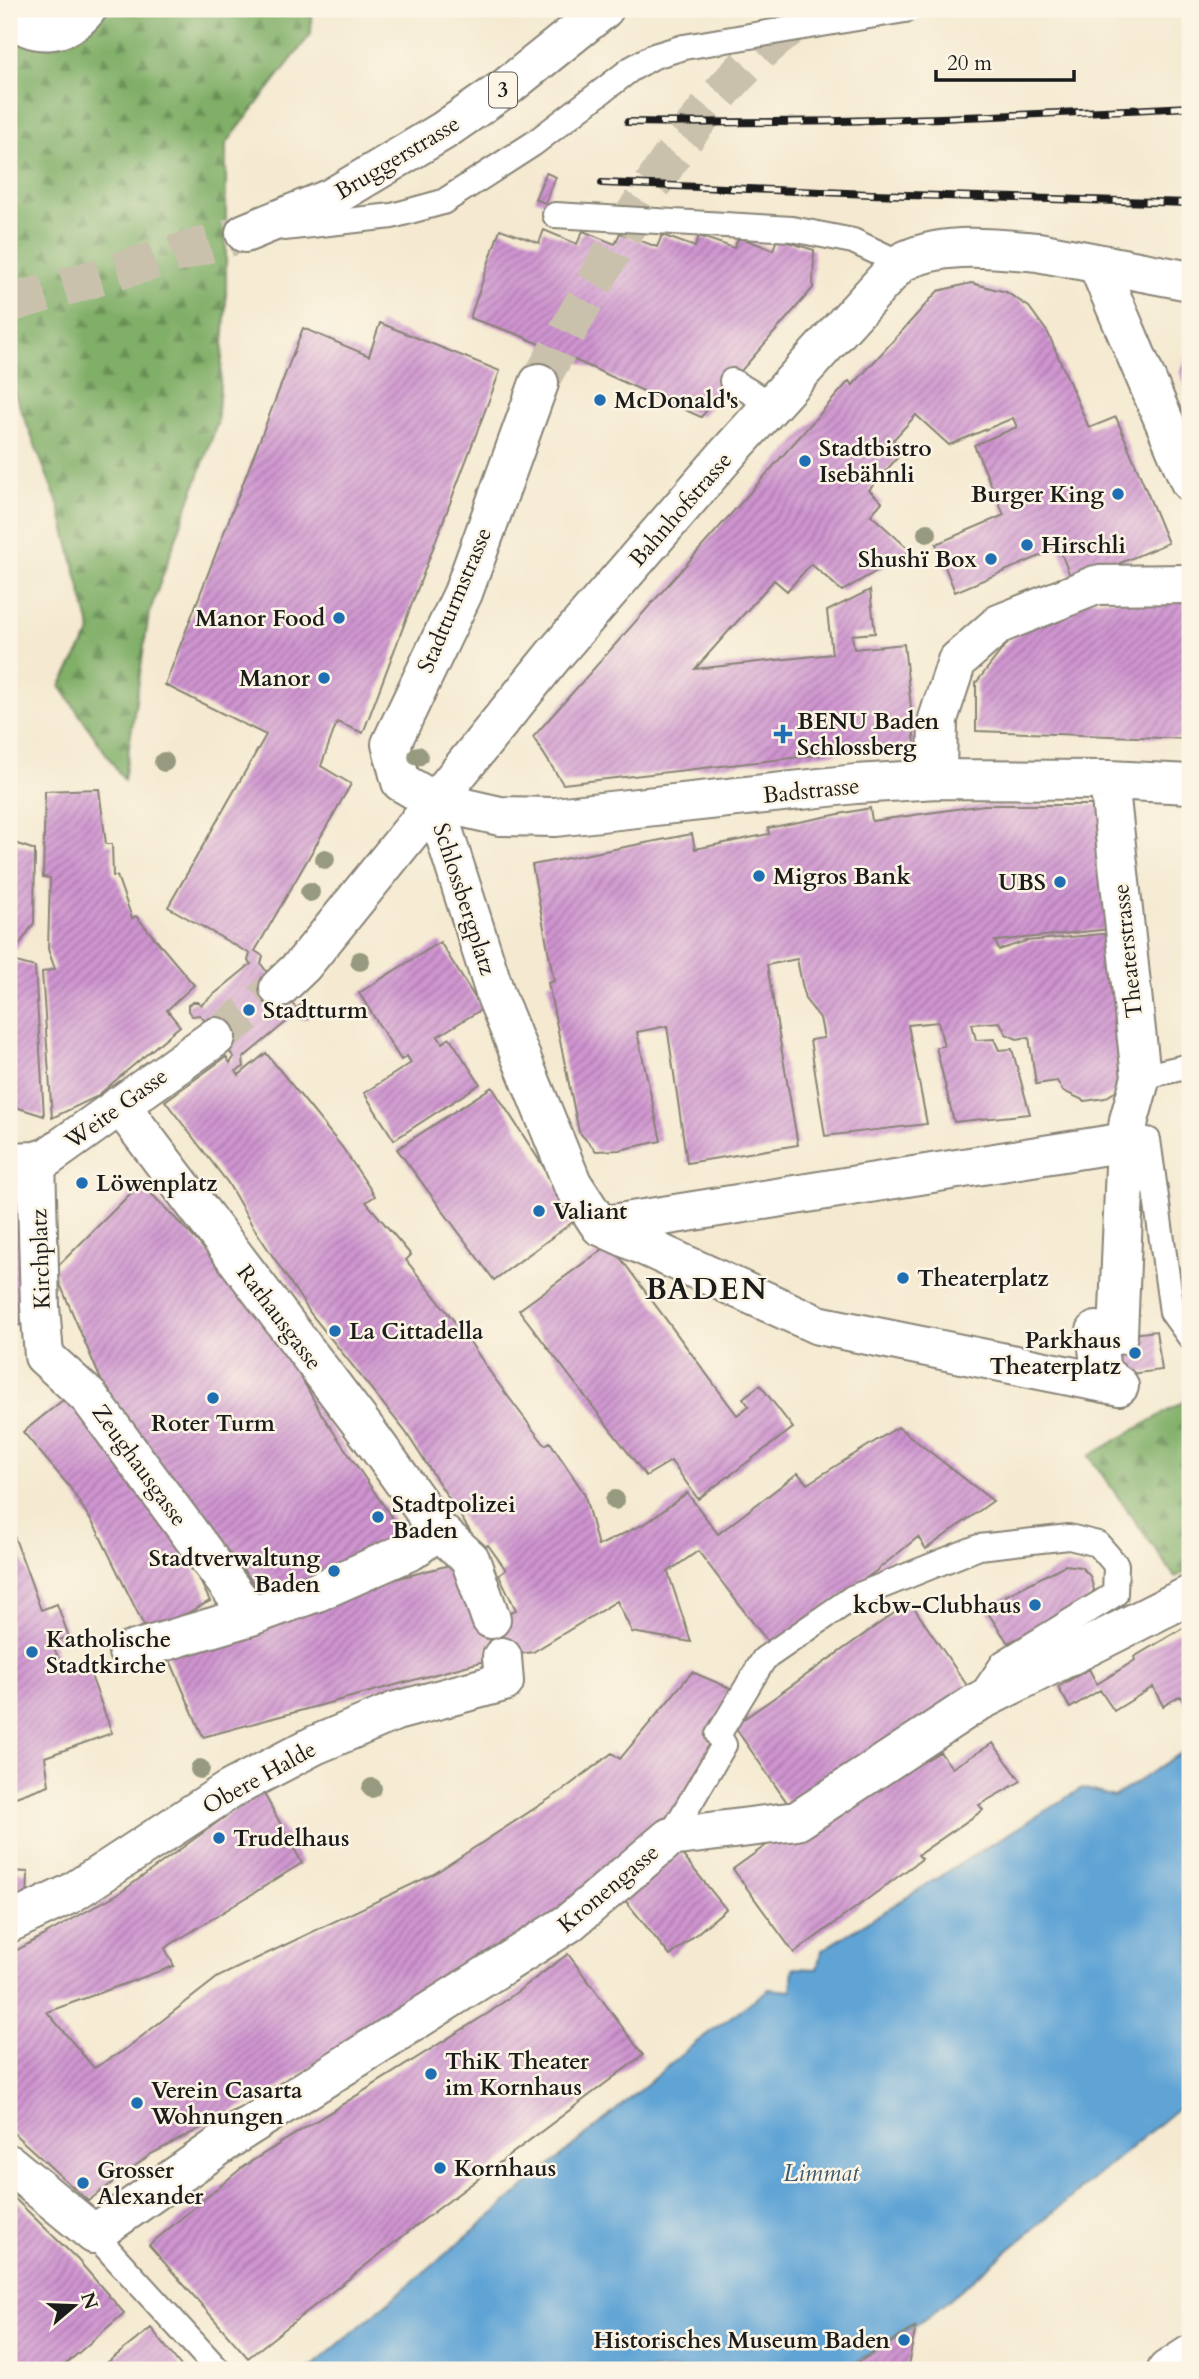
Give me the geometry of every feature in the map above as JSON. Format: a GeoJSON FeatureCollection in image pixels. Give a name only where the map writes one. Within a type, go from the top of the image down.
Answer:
{"type":"FeatureCollection","features":[{"type":"Feature","properties":{"kind":"street"},"geometry":{"type":"LineString","coordinates":[[9,13],[33,30],[54,31],[66,27],[87,9]]}},
{"type":"Feature","properties":{"kind":"street","name":"Bruggerstrasse"},"geometry":{"type":"LineString","coordinates":[[245,233],[331,198],[443,131],[508,86],[604,9]]}},
{"type":"Feature","properties":{"kind":"street","name":"Bahnhofstrasse"},"geometry":{"type":"LineString","coordinates":[[279,988],[303,965],[552,656],[900,263],[915,255],[947,248],[1026,251],[1190,281]]}},
{"type":"Feature","properties":{"kind":"street"},"geometry":{"type":"LineString","coordinates":[[1097,263],[1190,482]]}},
{"type":"Feature","properties":{"kind":"street","name":"Stadtturmstrasse"},"geometry":{"type":"LineString","coordinates":[[434,801],[401,782],[391,744],[463,593],[539,383]]}},
{"type":"Feature","properties":{"kind":"street"},"geometry":{"type":"LineString","coordinates":[[937,779],[938,719],[957,661],[999,624],[1096,585],[1190,584]]}},
{"type":"Feature","properties":{"kind":"street","name":"Badstrasse"},"geometry":{"type":"LineString","coordinates":[[434,801],[500,816],[555,817],[856,784],[937,779],[1109,780],[1190,784]]}},
{"type":"Feature","properties":{"kind":"street","name":"Theaterstrasse"},"geometry":{"type":"LineString","coordinates":[[1109,780],[1141,1077],[1128,1131]]}},
{"type":"Feature","properties":{"kind":"street","name":"Schlossbergplatz"},"geometry":{"type":"LineString","coordinates":[[434,801],[496,996],[572,1183],[600,1226]]}},
{"type":"Feature","properties":{"kind":"street","name":"Weite Gasse"},"geometry":{"type":"LineString","coordinates":[[23,1162],[48,1157],[216,1037]]}},
{"type":"Feature","properties":{"kind":"street","name":"Rathausgasse"},"geometry":{"type":"LineString","coordinates":[[120,1105],[369,1434],[438,1530]]}},
{"type":"Feature","properties":{"kind":"street"},"geometry":{"type":"LineString","coordinates":[[1128,1131],[1118,1335],[1096,1331],[1101,1373],[1119,1386],[818,1325],[600,1226],[1128,1131]]}},
{"type":"Feature","properties":{"kind":"street","name":"Kirchplatz"},"geometry":{"type":"LineString","coordinates":[[23,1162],[41,1276],[40,1306],[44,1356]]}},
{"type":"Feature","properties":{"kind":"street","name":"Zeughausgasse"},"geometry":{"type":"LineString","coordinates":[[44,1356],[89,1397],[251,1616]]}},
{"type":"Feature","properties":{"kind":"street"},"geometry":{"type":"LineString","coordinates":[[128,1652],[251,1616],[317,1592],[412,1550],[438,1530],[470,1559],[491,1619]]}},
{"type":"Feature","properties":{"kind":"street","name":"Kronengasse"},"geometry":{"type":"LineString","coordinates":[[94,2234],[232,2137],[569,1923],[670,1837],[797,1821],[976,1703],[1190,1595]]}},
{"type":"Feature","properties":{"kind":"street","name":"Obere Halde"},"geometry":{"type":"LineString","coordinates":[[9,1923],[70,1894],[229,1790],[315,1745],[396,1711],[504,1682],[502,1657]]}},
{"type":"Feature","properties":{"kind":"street"},"geometry":{"type":"LineString","coordinates":[[9,2164],[94,2234]]}},
{"type":"Feature","properties":{"kind":"street"},"geometry":{"type":"LineString","coordinates":[[1167,2370],[1190,2355]]}},
{"type":"Feature","properties":{"kind":"lane"},"geometry":{"type":"LineString","coordinates":[[245,233],[392,216],[443,202],[533,144],[631,69],[654,56],[684,47],[911,9]]}},
{"type":"Feature","properties":{"kind":"lane"},"geometry":{"type":"LineString","coordinates":[[555,215],[792,229],[853,240],[900,263]]}},
{"type":"Feature","properties":{"kind":"lane"},"geometry":{"type":"LineString","coordinates":[[732,381],[772,405]]}},
{"type":"Feature","properties":{"kind":"lane"},"geometry":{"type":"LineString","coordinates":[[1141,1077],[1190,1066]]}},
{"type":"Feature","properties":{"kind":"lane"},"geometry":{"type":"LineString","coordinates":[[1128,1131],[1148,1140],[1172,1312],[1190,1337]]}},
{"type":"Feature","properties":{"kind":"lane"},"geometry":{"type":"LineString","coordinates":[[670,1837],[724,1745],[718,1735],[764,1659],[852,1598],[979,1547],[1069,1537],[1098,1544],[1116,1565],[1115,1594],[1003,1663],[976,1703]]}},
{"type":"Feature","properties":{"kind":"lane"},"geometry":{"type":"LineString","coordinates":[[94,2234],[218,2370]]}},
{"type":"Feature","properties":{"kind":"green space"},"geometry":{"type":"Polygon","coordinates":[[[9,9],[312,9],[311,34],[226,144],[226,305],[217,424],[149,614],[124,780],[60,686],[91,631],[59,506],[9,379],[9,9]]]}},
{"type":"Feature","properties":{"kind":"green space"},"geometry":{"type":"Polygon","coordinates":[[[1190,1398],[1190,1570],[1175,1577],[1089,1456],[1190,1398]]]}},
{"type":"Feature","properties":{"kind":"water","name":"Limmat"},"geometry":{"type":"Polygon","coordinates":[[[1190,1740],[1190,2098],[928,2317],[844,2370],[308,2370],[699,2040],[769,1989],[791,1991],[793,1968],[817,1969],[822,1950],[1082,1788],[1114,1797],[1184,1751],[1190,1740]]]}},
{"type":"Feature","properties":{"kind":"building"},"geometry":{"type":"Polygon","coordinates":[[[546,173],[556,177],[545,203],[535,199],[546,173]]]}},
{"type":"Feature","properties":{"kind":"building"},"geometry":{"type":"Polygon","coordinates":[[[500,229],[539,243],[544,230],[577,244],[583,231],[615,244],[620,233],[657,247],[662,235],[695,247],[699,236],[734,248],[739,237],[773,250],[777,239],[814,250],[813,288],[701,417],[517,334],[470,318],[500,229]]]}},
{"type":"Feature","properties":{"kind":"building"},"geometry":{"type":"Polygon","coordinates":[[[971,283],[1006,292],[1029,307],[1048,333],[1089,428],[1116,417],[1168,543],[1073,583],[1059,548],[955,592],[936,544],[1004,515],[974,445],[1017,427],[1013,418],[949,445],[916,415],[893,440],[904,450],[869,490],[882,502],[871,515],[911,551],[842,591],[811,564],[787,591],[774,580],[695,669],[832,654],[827,611],[870,590],[875,633],[852,635],[854,649],[904,644],[915,744],[563,784],[533,737],[849,381],[853,385],[938,291],[971,283]]]}},
{"type":"Feature","properties":{"kind":"building"},"geometry":{"type":"Polygon","coordinates":[[[380,323],[500,371],[363,733],[337,722],[321,766],[351,784],[255,951],[263,956],[261,964],[279,988],[296,1008],[301,1005],[309,1007],[310,1016],[299,1019],[296,1014],[243,1058],[244,1067],[236,1071],[239,1075],[266,1053],[342,1147],[375,1196],[366,1202],[411,1255],[406,1260],[466,1336],[545,1445],[550,1442],[584,1493],[598,1546],[648,1522],[687,1493],[718,1534],[798,1473],[807,1484],[898,1427],[993,1501],[926,1549],[918,1537],[876,1571],[771,1646],[698,1551],[668,1572],[691,1642],[632,1632],[617,1601],[533,1652],[499,1657],[203,1737],[167,1653],[389,1574],[392,1580],[465,1561],[488,1620],[516,1610],[499,1575],[506,1570],[488,1545],[481,1548],[405,1431],[311,1314],[252,1225],[228,1183],[165,1101],[226,1057],[230,1063],[234,1057],[200,1015],[192,1016],[188,1005],[198,1002],[201,1005],[251,964],[248,961],[250,954],[168,907],[266,735],[165,685],[303,328],[369,356],[380,323]]]}},
{"type":"Feature","properties":{"kind":"building"},"geometry":{"type":"Polygon","coordinates":[[[1190,349],[1190,399],[1180,372],[1190,349]]]}},
{"type":"Feature","properties":{"kind":"building"},"geometry":{"type":"Polygon","coordinates":[[[1072,599],[1185,601],[1190,604],[1190,739],[976,731],[976,683],[1004,647],[1026,626],[1072,599]]]}},
{"type":"Feature","properties":{"kind":"building"},"geometry":{"type":"Polygon","coordinates":[[[99,789],[106,844],[112,844],[113,876],[117,876],[132,918],[136,916],[194,985],[167,1010],[180,1026],[96,1097],[52,1118],[42,972],[55,969],[48,949],[50,878],[43,877],[45,791],[99,789]]]}},
{"type":"Feature","properties":{"kind":"building"},"geometry":{"type":"Polygon","coordinates":[[[984,805],[1108,805],[1120,928],[995,941],[999,950],[1026,941],[1113,933],[1128,1056],[1120,1087],[1113,1093],[1105,1098],[1085,1101],[1063,1091],[1057,1081],[1036,1084],[1029,1037],[1017,1039],[1006,1034],[1000,1022],[972,1024],[976,1040],[994,1039],[999,1050],[1012,1049],[1030,1114],[954,1122],[936,1047],[944,1046],[938,1022],[908,1025],[927,1124],[825,1136],[810,1040],[824,1038],[820,1018],[805,999],[797,959],[767,965],[798,1145],[687,1163],[667,1026],[637,1032],[661,1141],[619,1150],[596,1151],[579,1132],[548,983],[554,981],[532,865],[692,834],[695,849],[769,834],[768,828],[870,808],[872,821],[984,805]]]}},
{"type":"Feature","properties":{"kind":"building"},"geometry":{"type":"Polygon","coordinates":[[[9,841],[35,850],[34,923],[9,960],[9,841]]]}},
{"type":"Feature","properties":{"kind":"building"},"geometry":{"type":"Polygon","coordinates":[[[440,942],[482,1009],[438,1036],[442,1043],[450,1038],[480,1084],[394,1140],[364,1093],[411,1063],[407,1056],[401,1060],[359,993],[440,942]]]}},
{"type":"Feature","properties":{"kind":"building"},"geometry":{"type":"Polygon","coordinates":[[[9,960],[35,967],[44,1116],[9,1105],[9,960]]]}},
{"type":"Feature","properties":{"kind":"building"},"geometry":{"type":"Polygon","coordinates":[[[492,1087],[577,1219],[494,1280],[397,1149],[492,1087]]]}},
{"type":"Feature","properties":{"kind":"building"},"geometry":{"type":"Polygon","coordinates":[[[141,1183],[264,1310],[322,1415],[405,1537],[269,1603],[241,1567],[196,1518],[101,1380],[54,1270],[141,1183]]]}},
{"type":"Feature","properties":{"kind":"building"},"geometry":{"type":"Polygon","coordinates":[[[9,1201],[38,1204],[37,1327],[9,1324],[9,1201]]]}},
{"type":"Feature","properties":{"kind":"building"},"geometry":{"type":"Polygon","coordinates":[[[610,1244],[737,1415],[749,1406],[743,1398],[760,1385],[793,1428],[698,1499],[671,1461],[646,1476],[519,1310],[610,1244]]]}},
{"type":"Feature","properties":{"kind":"building","name":"Parkhaus Theaterplatz"},"geometry":{"type":"Polygon","coordinates":[[[1156,1331],[1162,1370],[1114,1376],[1108,1337],[1156,1331]]]}},
{"type":"Feature","properties":{"kind":"building"},"geometry":{"type":"Polygon","coordinates":[[[68,1396],[182,1544],[210,1601],[148,1634],[97,1530],[69,1486],[23,1432],[68,1396]]]}},
{"type":"Feature","properties":{"kind":"building","name":"Katholische Stadtkirche"},"geometry":{"type":"Polygon","coordinates":[[[9,1522],[41,1610],[57,1604],[69,1637],[52,1642],[63,1671],[86,1662],[112,1733],[45,1757],[49,1785],[10,1799],[9,1522]]]}},
{"type":"Feature","properties":{"kind":"building","name":"kcbw-Clubhaus"},"geometry":{"type":"Polygon","coordinates":[[[1065,1565],[1081,1567],[1090,1576],[1094,1590],[1086,1603],[1008,1643],[984,1607],[1065,1565]]]}},
{"type":"Feature","properties":{"kind":"building"},"geometry":{"type":"Polygon","coordinates":[[[910,1602],[970,1690],[793,1811],[734,1726],[910,1602]]]}},
{"type":"Feature","properties":{"kind":"building"},"geometry":{"type":"Polygon","coordinates":[[[1190,1624],[1190,1713],[1180,1696],[1163,1706],[1153,1687],[1114,1711],[1100,1690],[1070,1708],[1058,1687],[1089,1669],[1097,1684],[1135,1660],[1134,1657],[1190,1624]]]}},
{"type":"Feature","properties":{"kind":"building"},"geometry":{"type":"Polygon","coordinates":[[[692,1672],[730,1688],[708,1740],[718,1746],[677,1814],[555,1914],[276,2089],[151,2154],[88,2201],[9,2129],[9,1961],[12,1953],[121,1892],[262,1790],[302,1863],[165,1948],[174,1966],[47,2012],[94,2068],[123,2051],[218,1977],[434,1874],[563,1790],[612,1753],[620,1759],[692,1672]]]}},
{"type":"Feature","properties":{"kind":"building"},"geometry":{"type":"Polygon","coordinates":[[[993,1743],[1021,1781],[979,1805],[983,1810],[918,1855],[922,1859],[794,1953],[733,1869],[793,1826],[876,1789],[940,1752],[952,1768],[993,1743]]]}},
{"type":"Feature","properties":{"kind":"building"},"geometry":{"type":"Polygon","coordinates":[[[680,1852],[726,1909],[670,1956],[624,1899],[680,1852]]]}},
{"type":"Feature","properties":{"kind":"building"},"geometry":{"type":"Polygon","coordinates":[[[9,1871],[28,1872],[27,1908],[9,1907],[9,1871]]]}},
{"type":"Feature","properties":{"kind":"building"},"geometry":{"type":"Polygon","coordinates":[[[568,1954],[643,2055],[422,2221],[248,2358],[149,2245],[244,2166],[490,2012],[568,1954]]]}},
{"type":"Feature","properties":{"kind":"building"},"geometry":{"type":"Polygon","coordinates":[[[9,2193],[78,2260],[124,2313],[59,2370],[12,2370],[9,2367],[9,2193]]]}},
{"type":"Feature","properties":{"kind":"building","name":"Historisches Museum Baden"},"geometry":{"type":"Polygon","coordinates":[[[916,2327],[907,2370],[845,2370],[916,2327]]]}},
{"type":"Feature","properties":{"kind":"building"},"geometry":{"type":"Polygon","coordinates":[[[151,2328],[184,2370],[98,2370],[151,2328]]]}},
{"type":"Feature","properties":{"kind":"tunnel"},"geometry":{"type":"LineString","coordinates":[[539,383],[625,229],[691,130],[728,85],[770,44],[816,9]]}},
{"type":"Feature","properties":{"kind":"tunnel"},"geometry":{"type":"LineString","coordinates":[[9,304],[245,233]]}},
{"type":"Feature","properties":{"kind":"tunnel"},"geometry":{"type":"LineString","coordinates":[[216,1037],[279,988]]}},
{"type":"Feature","properties":{"kind":"railway"},"geometry":{"type":"LineString","coordinates":[[628,122],[839,121],[1190,107]]}},
{"type":"Feature","properties":{"kind":"railway"},"geometry":{"type":"LineString","coordinates":[[602,183],[1190,203]]}},
{"type":"Feature","properties":{"kind":"place","name":"McDonald's"},"geometry":{"type":"Point","coordinates":[600,400]}},
{"type":"Feature","properties":{"kind":"place","name":"Stadtbistro Isebähnli"},"geometry":{"type":"Point","coordinates":[805,461]}},
{"type":"Feature","properties":{"kind":"place","name":"Burger King"},"geometry":{"type":"Point","coordinates":[1118,494]}},
{"type":"Feature","properties":{"kind":"place","name":"Hirschli"},"geometry":{"type":"Point","coordinates":[1027,545]}},
{"type":"Feature","properties":{"kind":"place","name":"Shushï Box"},"geometry":{"type":"Point","coordinates":[991,559]}},
{"type":"Feature","properties":{"kind":"place","name":"Manor Food"},"geometry":{"type":"Point","coordinates":[339,618]}},
{"type":"Feature","properties":{"kind":"place","name":"Manor"},"geometry":{"type":"Point","coordinates":[324,678]}},
{"type":"Feature","properties":{"kind":"place","name":"BENU Baden Schlossberg"},"geometry":{"type":"Point","coordinates":[783,734]}},
{"type":"Feature","properties":{"kind":"place","name":"Migros Bank"},"geometry":{"type":"Point","coordinates":[759,876]}},
{"type":"Feature","properties":{"kind":"place","name":"UBS"},"geometry":{"type":"Point","coordinates":[1060,882]}},
{"type":"Feature","properties":{"kind":"place","name":"Stadtturm"},"geometry":{"type":"Point","coordinates":[249,1010]}},
{"type":"Feature","properties":{"kind":"place","name":"Löwenplatz"},"geometry":{"type":"Point","coordinates":[82,1183]}},
{"type":"Feature","properties":{"kind":"place","name":"Valiant"},"geometry":{"type":"Point","coordinates":[539,1211]}},
{"type":"Feature","properties":{"kind":"place","name":"Theaterplatz"},"geometry":{"type":"Point","coordinates":[903,1278]}},
{"type":"Feature","properties":{"kind":"place","name":"La Cittadella"},"geometry":{"type":"Point","coordinates":[335,1331]}},
{"type":"Feature","properties":{"kind":"place","name":"Parkhaus Theaterplatz"},"geometry":{"type":"Point","coordinates":[1135,1353]}},
{"type":"Feature","properties":{"kind":"place","name":"Roter Turm"},"geometry":{"type":"Point","coordinates":[213,1398]}},
{"type":"Feature","properties":{"kind":"place","name":"Stadtpolizei Baden"},"geometry":{"type":"Point","coordinates":[378,1517]}},
{"type":"Feature","properties":{"kind":"place","name":"Stadtverwaltung Baden"},"geometry":{"type":"Point","coordinates":[334,1571]}},
{"type":"Feature","properties":{"kind":"place","name":"kcbw-Clubhaus"},"geometry":{"type":"Point","coordinates":[1035,1605]}},
{"type":"Feature","properties":{"kind":"place","name":"Katholische Stadtkirche"},"geometry":{"type":"Point","coordinates":[32,1652]}},
{"type":"Feature","properties":{"kind":"place","name":"Trudelhaus"},"geometry":{"type":"Point","coordinates":[219,1838]}},
{"type":"Feature","properties":{"kind":"place","name":"ThiK Theater im Kornhaus"},"geometry":{"type":"Point","coordinates":[431,2074]}},
{"type":"Feature","properties":{"kind":"place","name":"Verein Casarta Wohnungen"},"geometry":{"type":"Point","coordinates":[137,2103]}},
{"type":"Feature","properties":{"kind":"place","name":"Kornhaus"},"geometry":{"type":"Point","coordinates":[440,2168]}},
{"type":"Feature","properties":{"kind":"place","name":"Grosser Alexander"},"geometry":{"type":"Point","coordinates":[83,2183]}},
{"type":"Feature","properties":{"kind":"place","name":"Historisches Museum Baden"},"geometry":{"type":"Point","coordinates":[904,2340]}},
{"type":"Feature","properties":{"kind":"district","name":"BADEN"},"geometry":{"type":"Point","coordinates":[707,1289]}}]}
